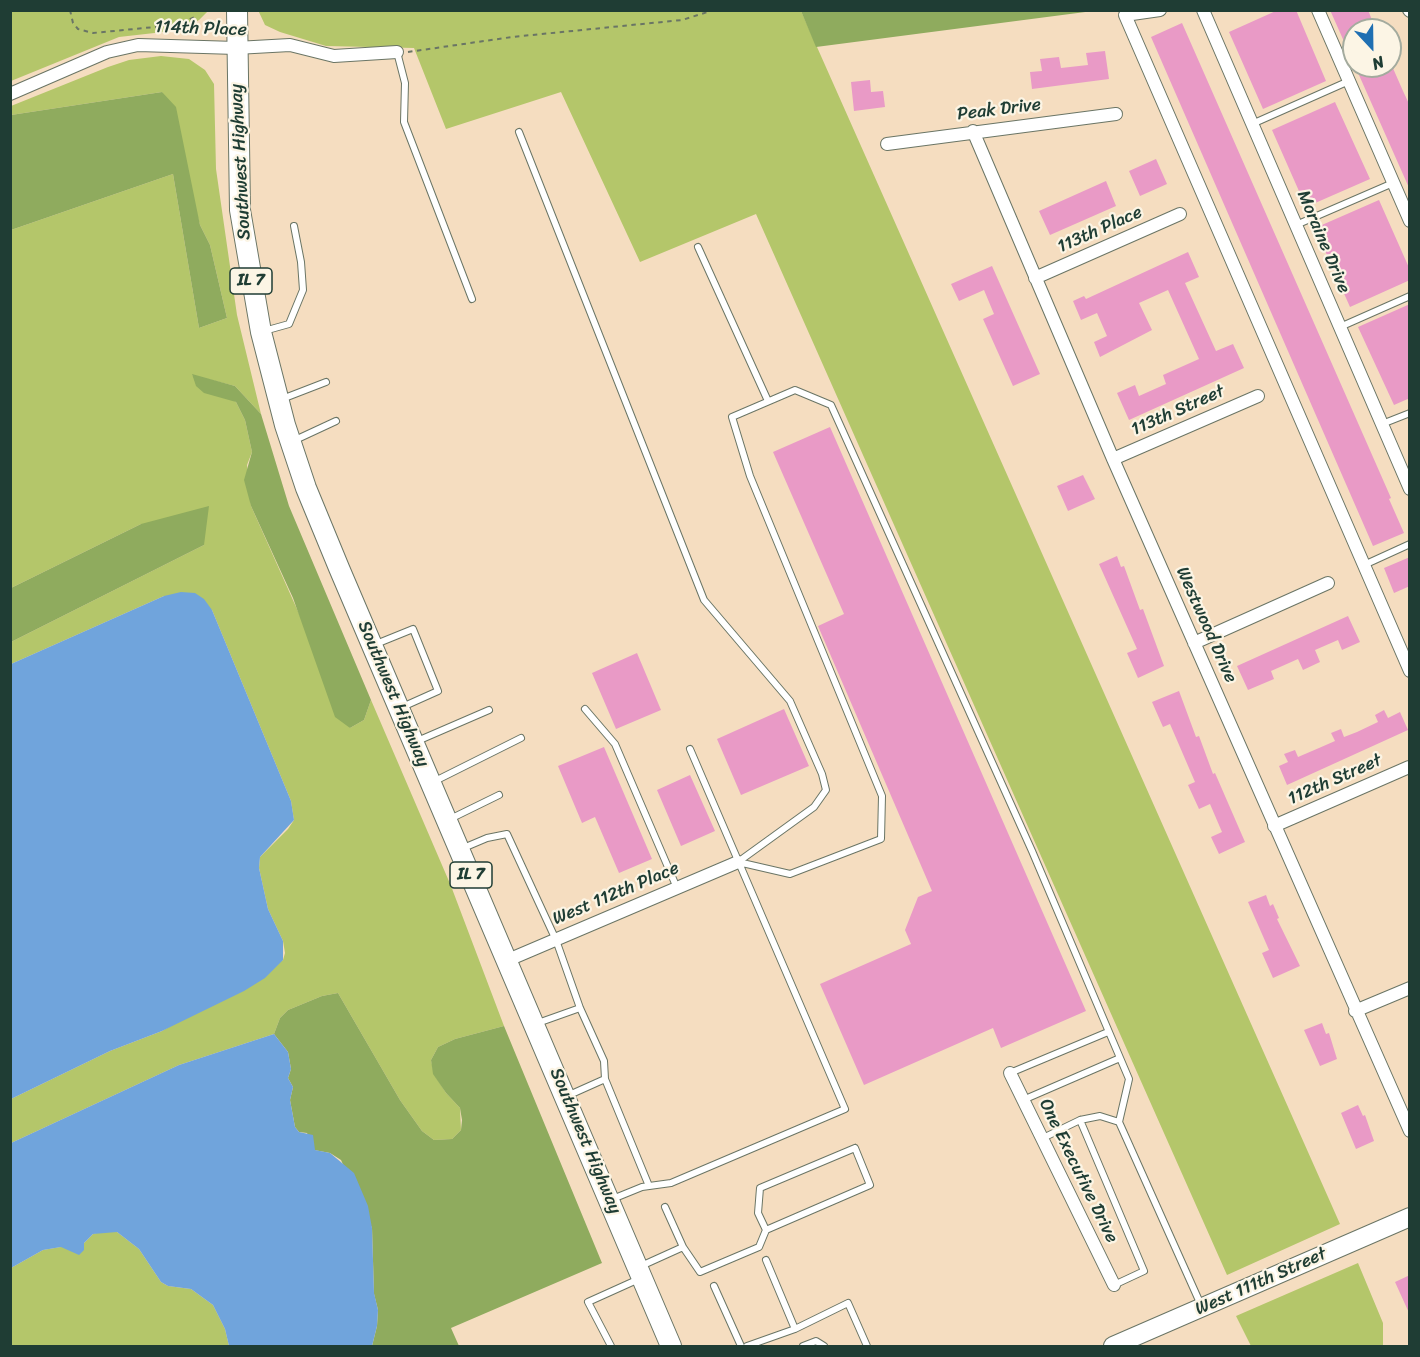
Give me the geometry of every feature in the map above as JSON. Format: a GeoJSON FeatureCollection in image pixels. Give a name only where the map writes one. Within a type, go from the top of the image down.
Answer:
{"type":"FeatureCollection","features":[{"type":"Feature","properties":{"kind":"main road","name":"Southwest Highway"},"geometry":{"type":"LineString","coordinates":[[237,10],[240,210],[261,333],[291,442],[306,488],[671,1347]]}},
{"type":"Feature","properties":{"kind":"main road","name":"West 111th Street"},"geometry":{"type":"LineString","coordinates":[[1113,1347],[1410,1216]]}},
{"type":"Feature","properties":{"kind":"street"},"geometry":{"type":"LineString","coordinates":[[1160,10],[1125,15],[1410,671]]}},
{"type":"Feature","properties":{"kind":"street","name":"Moraine Drive"},"geometry":{"type":"LineString","coordinates":[[1203,10],[1410,489]]}},
{"type":"Feature","properties":{"kind":"street"},"geometry":{"type":"LineString","coordinates":[[1318,10],[1410,221]]}},
{"type":"Feature","properties":{"kind":"street","name":"114th Place"},"geometry":{"type":"LineString","coordinates":[[10,94],[123,47],[138,45],[236,48],[290,45],[334,56],[397,52]]}},
{"type":"Feature","properties":{"kind":"street","name":"Peak Drive"},"geometry":{"type":"LineString","coordinates":[[887,144],[1116,114]]}},
{"type":"Feature","properties":{"kind":"street","name":"Westwood Drive"},"geometry":{"type":"LineString","coordinates":[[973,131],[1113,459],[1410,1131]]}},
{"type":"Feature","properties":{"kind":"street","name":"113th Place"},"geometry":{"type":"LineString","coordinates":[[1035,278],[1180,214]]}},
{"type":"Feature","properties":{"kind":"street","name":"113th Street"},"geometry":{"type":"LineString","coordinates":[[1113,459],[1258,396]]}},
{"type":"Feature","properties":{"kind":"street"},"geometry":{"type":"LineString","coordinates":[[1194,643],[1328,584]]}},
{"type":"Feature","properties":{"kind":"street","name":"112th Street"},"geometry":{"type":"LineString","coordinates":[[1274,825],[1409,767]]}},
{"type":"Feature","properties":{"kind":"street","name":"West 112th Place"},"geometry":{"type":"LineString","coordinates":[[508,960],[738,862]]}},
{"type":"Feature","properties":{"kind":"street"},"geometry":{"type":"LineString","coordinates":[[1355,1011],[1410,988]]}},
{"type":"Feature","properties":{"kind":"street","name":"One Executive Drive"},"geometry":{"type":"LineString","coordinates":[[1010,1073],[1114,1285]]}},
{"type":"Feature","properties":{"kind":"lane"},"geometry":{"type":"LineString","coordinates":[[397,52],[405,83],[404,122],[472,299]]}},
{"type":"Feature","properties":{"kind":"lane"},"geometry":{"type":"LineString","coordinates":[[1252,124],[1349,81]]}},
{"type":"Feature","properties":{"kind":"lane"},"geometry":{"type":"LineString","coordinates":[[519,132],[704,600],[790,701],[822,774],[826,790],[814,807],[738,862]]}},
{"type":"Feature","properties":{"kind":"lane"},"geometry":{"type":"LineString","coordinates":[[1296,225],[1393,183]]}},
{"type":"Feature","properties":{"kind":"lane"},"geometry":{"type":"LineString","coordinates":[[261,333],[289,324],[303,290],[301,262],[294,226]]}},
{"type":"Feature","properties":{"kind":"lane"},"geometry":{"type":"LineString","coordinates":[[698,247],[768,401]]}},
{"type":"Feature","properties":{"kind":"lane"},"geometry":{"type":"LineString","coordinates":[[1340,327],[1410,296]]}},
{"type":"Feature","properties":{"kind":"lane"},"geometry":{"type":"LineString","coordinates":[[279,400],[326,382]]}},
{"type":"Feature","properties":{"kind":"lane"},"geometry":{"type":"LineString","coordinates":[[738,862],[790,874],[881,839],[882,796],[750,476],[732,417],[795,390],[831,405],[1032,851],[1129,1079],[1119,1122],[1202,1307]]}},
{"type":"Feature","properties":{"kind":"lane"},"geometry":{"type":"LineString","coordinates":[[1382,424],[1410,413]]}},
{"type":"Feature","properties":{"kind":"lane"},"geometry":{"type":"LineString","coordinates":[[291,442],[336,421]]}},
{"type":"Feature","properties":{"kind":"lane"},"geometry":{"type":"LineString","coordinates":[[1364,565],[1410,544]]}},
{"type":"Feature","properties":{"kind":"lane"},"geometry":{"type":"LineString","coordinates":[[373,645],[412,629],[438,691],[400,708]]}},
{"type":"Feature","properties":{"kind":"lane"},"geometry":{"type":"LineString","coordinates":[[585,709],[615,744],[677,888]]}},
{"type":"Feature","properties":{"kind":"lane"},"geometry":{"type":"LineString","coordinates":[[414,742],[489,710]]}},
{"type":"Feature","properties":{"kind":"lane"},"geometry":{"type":"LineString","coordinates":[[432,783],[521,738]]}},
{"type":"Feature","properties":{"kind":"lane"},"geometry":{"type":"LineString","coordinates":[[610,1201],[649,1186],[671,1183],[845,1109],[690,749]]}},
{"type":"Feature","properties":{"kind":"lane"},"geometry":{"type":"LineString","coordinates":[[448,820],[499,795]]}},
{"type":"Feature","properties":{"kind":"lane"},"geometry":{"type":"LineString","coordinates":[[461,850],[488,838],[507,834],[556,939],[580,1008],[604,1061],[605,1079],[649,1186]]}},
{"type":"Feature","properties":{"kind":"lane"},"geometry":{"type":"LineString","coordinates":[[535,1024],[580,1008]]}},
{"type":"Feature","properties":{"kind":"lane"},"geometry":{"type":"LineString","coordinates":[[1010,1073],[1108,1032]]}},
{"type":"Feature","properties":{"kind":"lane"},"geometry":{"type":"LineString","coordinates":[[1023,1100],[1120,1058]]}},
{"type":"Feature","properties":{"kind":"lane"},"geometry":{"type":"LineString","coordinates":[[566,1096],[605,1079]]}},
{"type":"Feature","properties":{"kind":"lane"},"geometry":{"type":"LineString","coordinates":[[1043,1138],[1080,1120],[1101,1116],[1119,1122]]}},
{"type":"Feature","properties":{"kind":"lane"},"geometry":{"type":"LineString","coordinates":[[1080,1120],[1144,1271],[1114,1285]]}},
{"type":"Feature","properties":{"kind":"lane"},"geometry":{"type":"LineString","coordinates":[[665,1207],[683,1247],[700,1272],[759,1247],[766,1230],[870,1185],[855,1148],[760,1188],[758,1213],[766,1230]]}},
{"type":"Feature","properties":{"kind":"lane"},"geometry":{"type":"LineString","coordinates":[[610,1347],[588,1302],[683,1247]]}},
{"type":"Feature","properties":{"kind":"lane"},"geometry":{"type":"LineString","coordinates":[[766,1260],[795,1329]]}},
{"type":"Feature","properties":{"kind":"lane"},"geometry":{"type":"LineString","coordinates":[[714,1287],[741,1347]]}},
{"type":"Feature","properties":{"kind":"lane"},"geometry":{"type":"LineString","coordinates":[[747,1347],[795,1329],[848,1304],[867,1347]]}},
{"type":"Feature","properties":{"kind":"lane"},"geometry":{"type":"LineString","coordinates":[[803,1347],[816,1341],[824,1347]]}},
{"type":"Feature","properties":{"kind":"path"},"geometry":{"type":"LineString","coordinates":[[70,10],[70,15],[78,28],[93,33],[175,24],[195,17]]}},
{"type":"Feature","properties":{"kind":"path"},"geometry":{"type":"LineString","coordinates":[[397,52],[420,52],[512,37],[682,20],[714,10]]}},
{"type":"Feature","properties":{"kind":"green space"},"geometry":{"type":"Polygon","coordinates":[[[11,10],[208,11],[199,20],[181,30],[119,37],[11,81],[11,10]]]}},
{"type":"Feature","properties":{"kind":"green space"},"geometry":{"type":"Polygon","coordinates":[[[258,10],[801,11],[1340,1224],[1227,1275],[756,214],[640,262],[561,92],[446,129],[414,48],[326,46],[265,25],[258,10]]]}},
{"type":"Feature","properties":{"kind":"green space"},"geometry":{"type":"Polygon","coordinates":[[[801,11],[1093,11],[816,47],[801,11]]]}},
{"type":"Feature","properties":{"kind":"green space"},"geometry":{"type":"Polygon","coordinates":[[[161,56],[189,59],[205,70],[214,84],[216,169],[237,315],[261,414],[235,386],[192,375],[236,402],[245,420],[252,452],[247,465],[251,506],[350,728],[364,720],[371,700],[451,886],[504,1026],[455,1039],[438,1047],[431,1060],[434,1074],[446,1093],[460,1108],[461,1130],[452,1139],[434,1140],[422,1131],[400,1100],[338,993],[322,996],[288,1010],[280,1018],[274,1034],[179,1065],[11,1143],[11,1099],[110,1051],[162,1031],[283,960],[285,953],[283,941],[268,909],[259,868],[260,857],[294,820],[291,801],[212,610],[164,596],[11,664],[11,642],[204,545],[141,524],[11,588],[11,230],[173,174],[199,328],[227,318],[210,245],[200,225],[162,92],[11,115],[11,106],[108,67],[129,60],[161,56]]]}},
{"type":"Feature","properties":{"kind":"green space"},"geometry":{"type":"Polygon","coordinates":[[[162,92],[176,107],[200,225],[210,245],[227,318],[199,328],[173,174],[11,230],[11,115],[162,92]]]}},
{"type":"Feature","properties":{"kind":"green space"},"geometry":{"type":"Polygon","coordinates":[[[192,374],[235,386],[261,414],[289,506],[371,700],[364,720],[350,728],[335,717],[293,598],[251,506],[244,480],[252,452],[245,420],[236,402],[204,393],[196,386],[192,374]]]}},
{"type":"Feature","properties":{"kind":"green space"},"geometry":{"type":"Polygon","coordinates":[[[209,506],[204,545],[11,642],[11,588],[141,524],[209,506]]]}},
{"type":"Feature","properties":{"kind":"green space"},"geometry":{"type":"Polygon","coordinates":[[[338,993],[400,1100],[422,1131],[434,1140],[452,1139],[461,1130],[462,1120],[460,1108],[433,1074],[431,1060],[438,1047],[455,1039],[504,1026],[602,1263],[451,1328],[459,1346],[372,1346],[378,1310],[374,1294],[372,1228],[341,1160],[330,1153],[314,1150],[307,1133],[299,1132],[295,1127],[290,1100],[293,1087],[288,1078],[291,1069],[288,1052],[274,1034],[280,1018],[288,1010],[322,996],[338,993]]]}},
{"type":"Feature","properties":{"kind":"green space"},"geometry":{"type":"Polygon","coordinates":[[[104,1231],[117,1232],[139,1249],[161,1282],[168,1286],[191,1289],[213,1305],[225,1329],[229,1346],[11,1346],[11,1268],[43,1250],[84,1243],[93,1234],[104,1231]]]}},
{"type":"Feature","properties":{"kind":"green space"},"geometry":{"type":"Polygon","coordinates":[[[1358,1263],[1383,1323],[1383,1346],[1251,1346],[1236,1316],[1358,1263]]]}},
{"type":"Feature","properties":{"kind":"water"},"geometry":{"type":"Polygon","coordinates":[[[181,592],[195,593],[204,599],[212,610],[291,801],[294,820],[260,857],[259,868],[268,909],[283,941],[283,960],[265,978],[244,991],[162,1031],[110,1051],[11,1099],[11,664],[164,596],[181,592]]]}},
{"type":"Feature","properties":{"kind":"water"},"geometry":{"type":"Polygon","coordinates":[[[274,1034],[288,1052],[291,1069],[288,1078],[293,1087],[290,1100],[295,1127],[299,1132],[313,1135],[315,1150],[330,1153],[354,1173],[368,1206],[372,1228],[374,1293],[378,1310],[372,1346],[229,1346],[225,1329],[213,1305],[191,1289],[168,1286],[161,1282],[139,1249],[117,1232],[93,1234],[84,1243],[84,1250],[79,1255],[61,1247],[43,1250],[11,1268],[11,1143],[179,1065],[274,1034]]]}},
{"type":"Feature","properties":{"kind":"building"},"geometry":{"type":"Polygon","coordinates":[[[1278,10],[1296,10],[1326,81],[1263,109],[1229,32],[1278,10]]]}},
{"type":"Feature","properties":{"kind":"building"},"geometry":{"type":"Polygon","coordinates":[[[1330,10],[1368,10],[1371,18],[1342,18],[1342,37],[1330,10]]]}},
{"type":"Feature","properties":{"kind":"building"},"geometry":{"type":"Polygon","coordinates":[[[1182,23],[1391,498],[1389,499],[1404,533],[1373,546],[1151,37],[1182,23]]]}},
{"type":"Feature","properties":{"kind":"building"},"geometry":{"type":"Polygon","coordinates":[[[1105,51],[1109,79],[1032,89],[1030,72],[1042,71],[1040,59],[1059,57],[1061,68],[1088,65],[1086,53],[1105,51]]]}},
{"type":"Feature","properties":{"kind":"building"},"geometry":{"type":"Polygon","coordinates":[[[1360,78],[1397,78],[1410,106],[1410,190],[1360,78]]]}},
{"type":"Feature","properties":{"kind":"building"},"geometry":{"type":"Polygon","coordinates":[[[870,80],[871,92],[883,91],[885,107],[854,111],[851,82],[870,80]]]}},
{"type":"Feature","properties":{"kind":"building"},"geometry":{"type":"Polygon","coordinates":[[[1335,102],[1370,179],[1306,207],[1272,130],[1335,102]]]}},
{"type":"Feature","properties":{"kind":"building"},"geometry":{"type":"Polygon","coordinates":[[[1156,159],[1167,184],[1140,196],[1129,171],[1156,159]]]}},
{"type":"Feature","properties":{"kind":"building"},"geometry":{"type":"Polygon","coordinates":[[[1106,181],[1116,206],[1050,235],[1039,211],[1106,181]]]}},
{"type":"Feature","properties":{"kind":"building"},"geometry":{"type":"Polygon","coordinates":[[[1379,200],[1410,270],[1410,280],[1350,307],[1315,228],[1379,200]]]}},
{"type":"Feature","properties":{"kind":"building"},"geometry":{"type":"Polygon","coordinates":[[[1188,252],[1199,277],[1185,283],[1216,351],[1233,344],[1244,368],[1129,420],[1117,393],[1135,385],[1139,396],[1166,384],[1163,375],[1199,359],[1168,290],[1139,303],[1152,330],[1100,357],[1094,342],[1107,336],[1097,313],[1081,320],[1073,301],[1084,296],[1086,299],[1188,252]]]}},
{"type":"Feature","properties":{"kind":"building"},"geometry":{"type":"Polygon","coordinates":[[[992,266],[1040,374],[1013,386],[983,319],[994,314],[984,290],[959,301],[951,284],[992,266]]]}},
{"type":"Feature","properties":{"kind":"building"},"geometry":{"type":"Polygon","coordinates":[[[1410,304],[1410,398],[1394,405],[1358,327],[1410,304]]]}},
{"type":"Feature","properties":{"kind":"building"},"geometry":{"type":"Polygon","coordinates":[[[830,427],[1086,1011],[1001,1048],[993,1028],[864,1085],[820,984],[911,944],[905,930],[918,897],[932,891],[818,626],[844,614],[773,452],[830,427]]]}},
{"type":"Feature","properties":{"kind":"building"},"geometry":{"type":"Polygon","coordinates":[[[1083,475],[1095,499],[1068,511],[1057,486],[1083,475]]]}},
{"type":"Feature","properties":{"kind":"building"},"geometry":{"type":"Polygon","coordinates":[[[1117,556],[1121,567],[1124,566],[1140,610],[1143,609],[1164,666],[1138,678],[1127,653],[1137,649],[1099,564],[1117,556]]]}},
{"type":"Feature","properties":{"kind":"building"},"geometry":{"type":"Polygon","coordinates":[[[1410,557],[1410,586],[1394,593],[1384,568],[1410,557]]]}},
{"type":"Feature","properties":{"kind":"building"},"geometry":{"type":"Polygon","coordinates":[[[1348,616],[1360,642],[1342,650],[1338,640],[1315,650],[1320,662],[1303,670],[1298,659],[1271,671],[1274,679],[1248,690],[1237,666],[1348,616]]]}},
{"type":"Feature","properties":{"kind":"building"},"geometry":{"type":"Polygon","coordinates":[[[637,653],[661,710],[616,729],[592,673],[637,653]]]}},
{"type":"Feature","properties":{"kind":"building"},"geometry":{"type":"Polygon","coordinates":[[[1179,691],[1196,737],[1199,736],[1213,774],[1215,773],[1245,842],[1219,854],[1211,837],[1222,832],[1210,804],[1199,809],[1188,785],[1195,782],[1170,724],[1163,727],[1152,702],[1179,691]]]}},
{"type":"Feature","properties":{"kind":"building"},"geometry":{"type":"Polygon","coordinates":[[[784,709],[809,766],[741,795],[717,739],[784,709]]]}},
{"type":"Feature","properties":{"kind":"building"},"geometry":{"type":"Polygon","coordinates":[[[1384,710],[1388,718],[1400,712],[1408,730],[1287,785],[1279,766],[1288,762],[1284,754],[1295,750],[1298,757],[1335,741],[1331,733],[1341,729],[1344,737],[1357,732],[1378,722],[1375,715],[1384,710]]]}},
{"type":"Feature","properties":{"kind":"building"},"geometry":{"type":"Polygon","coordinates":[[[604,747],[652,859],[619,873],[595,817],[582,823],[558,766],[604,747]]]}},
{"type":"Feature","properties":{"kind":"building"},"geometry":{"type":"Polygon","coordinates":[[[690,775],[715,831],[681,846],[657,790],[690,775]]]}},
{"type":"Feature","properties":{"kind":"building"},"geometry":{"type":"Polygon","coordinates":[[[1266,895],[1270,906],[1273,904],[1279,918],[1277,919],[1300,966],[1273,978],[1262,953],[1269,950],[1248,902],[1266,895]]]}},
{"type":"Feature","properties":{"kind":"building"},"geometry":{"type":"Polygon","coordinates":[[[1322,1023],[1326,1034],[1329,1033],[1337,1059],[1320,1066],[1304,1030],[1322,1023]]]}},
{"type":"Feature","properties":{"kind":"building"},"geometry":{"type":"Polygon","coordinates":[[[1358,1105],[1363,1116],[1365,1115],[1374,1141],[1356,1149],[1341,1113],[1358,1105]]]}},
{"type":"Feature","properties":{"kind":"building"},"geometry":{"type":"Polygon","coordinates":[[[1410,1275],[1410,1315],[1395,1282],[1410,1275]]]}}]}
